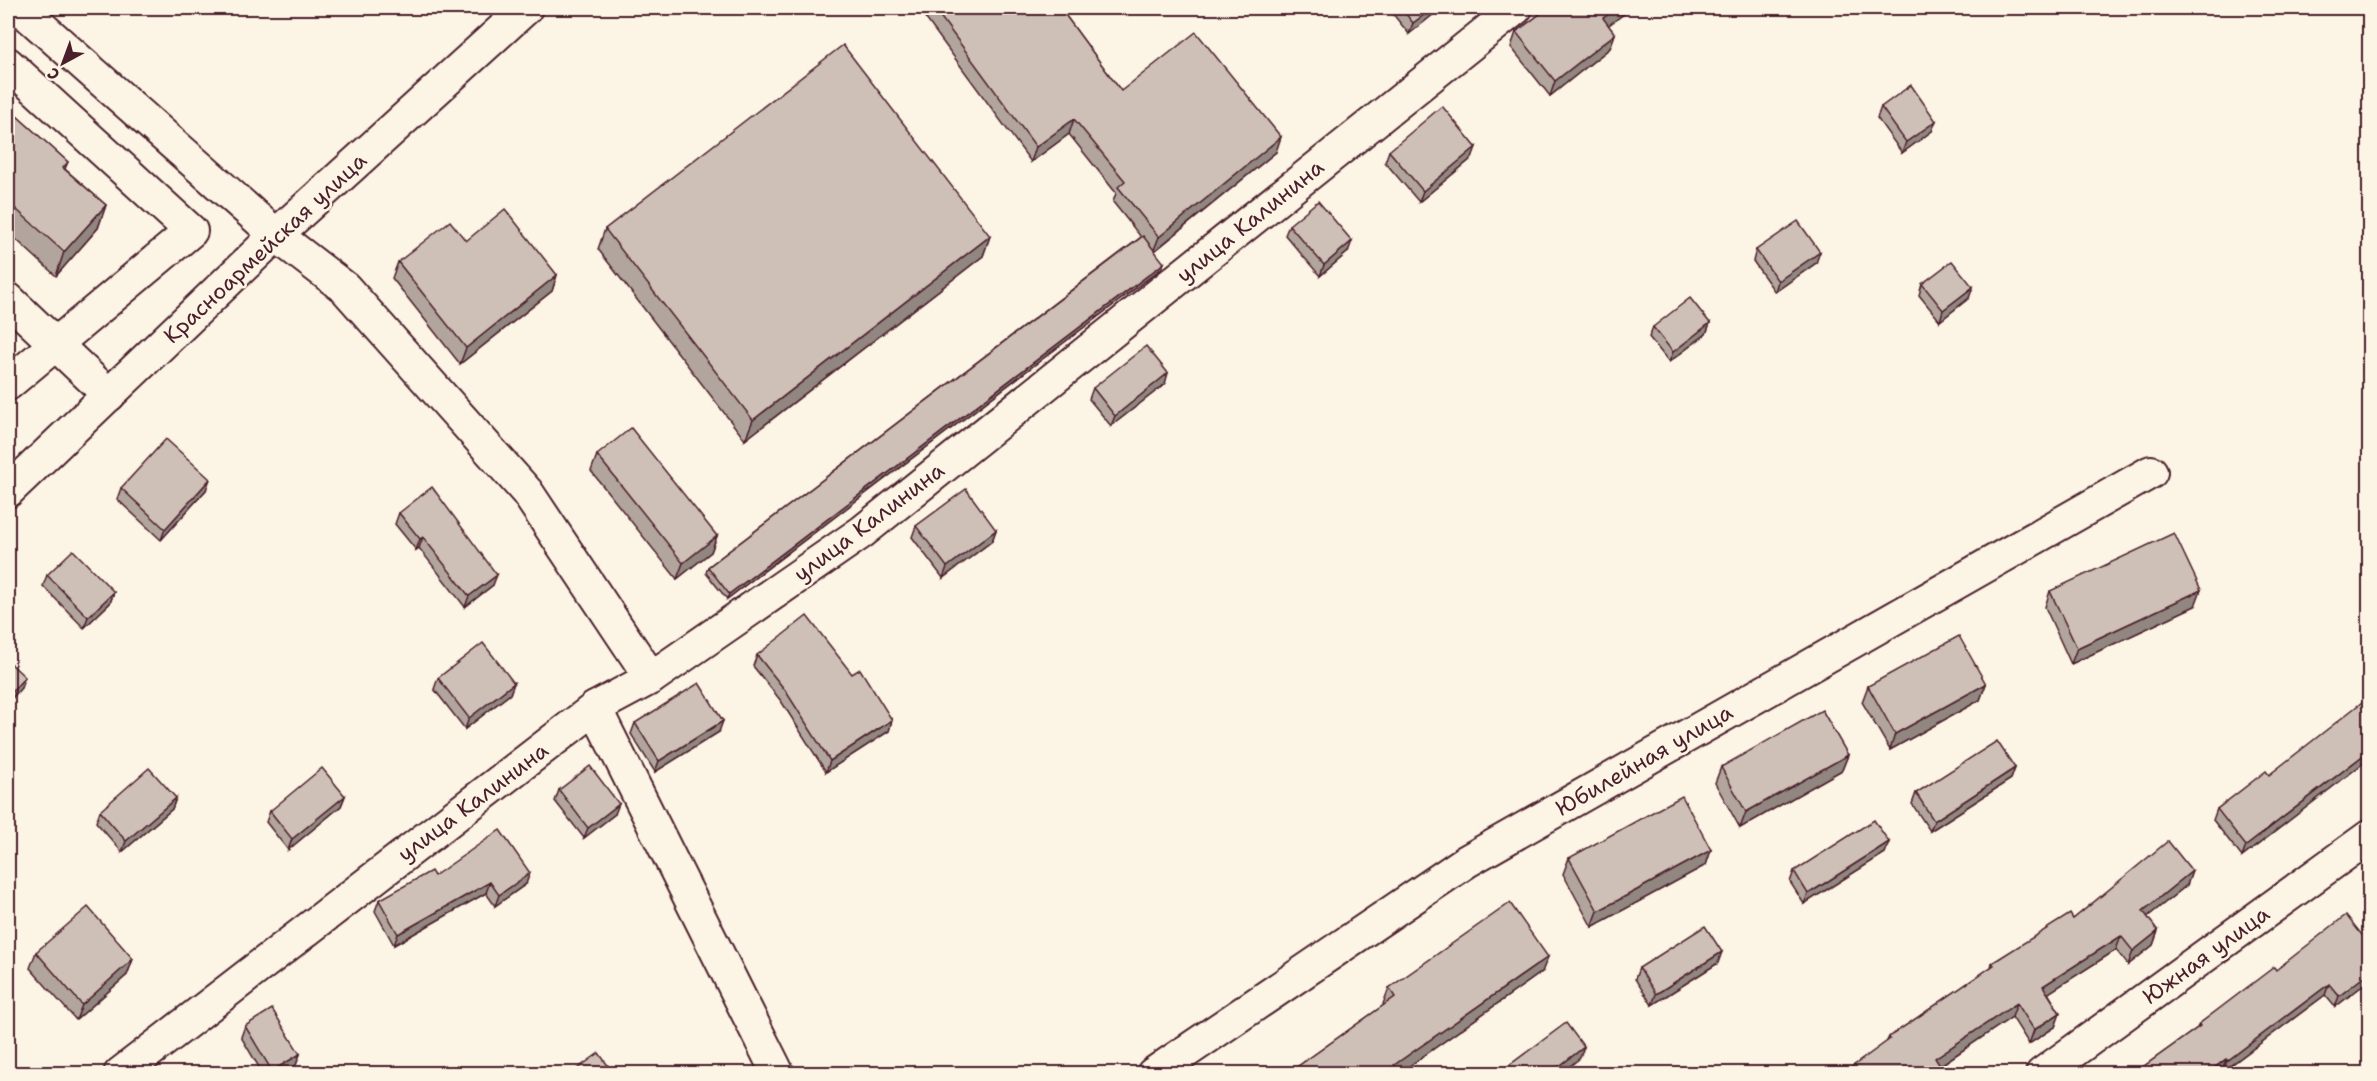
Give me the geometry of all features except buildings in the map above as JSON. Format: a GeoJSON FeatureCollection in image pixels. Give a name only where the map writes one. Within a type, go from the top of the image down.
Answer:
{"type":"FeatureCollection","features":[{"type":"Feature","properties":{"kind":"street"},"geometry":{"type":"LineString","coordinates":[[20,8],[276,235],[345,288],[527,492],[651,678]]}},
{"type":"Feature","properties":{"kind":"street","name":"Красноармейская улица"},"geometry":{"type":"LineString","coordinates":[[8,491],[276,235],[526,8]]}},
{"type":"Feature","properties":{"kind":"street","name":"улица Калинина"},"geometry":{"type":"LineString","coordinates":[[120,1074],[595,708],[651,678],[862,532],[1516,8]]}},
{"type":"Feature","properties":{"kind":"street"},"geometry":{"type":"LineString","coordinates":[[8,64],[191,231],[8,384]]}},
{"type":"Feature","properties":{"kind":"street"},"geometry":{"type":"LineString","coordinates":[[8,299],[109,395]]}},
{"type":"Feature","properties":{"kind":"street","name":"Юбилейная улица"},"geometry":{"type":"LineString","coordinates":[[1153,1074],[1467,861],[2151,472]]}},
{"type":"Feature","properties":{"kind":"street"},"geometry":{"type":"LineString","coordinates":[[595,708],[778,1074]]}},
{"type":"Feature","properties":{"kind":"street","name":"Южная улица"},"geometry":{"type":"LineString","coordinates":[[2042,1074],[2370,836]]}}]}
